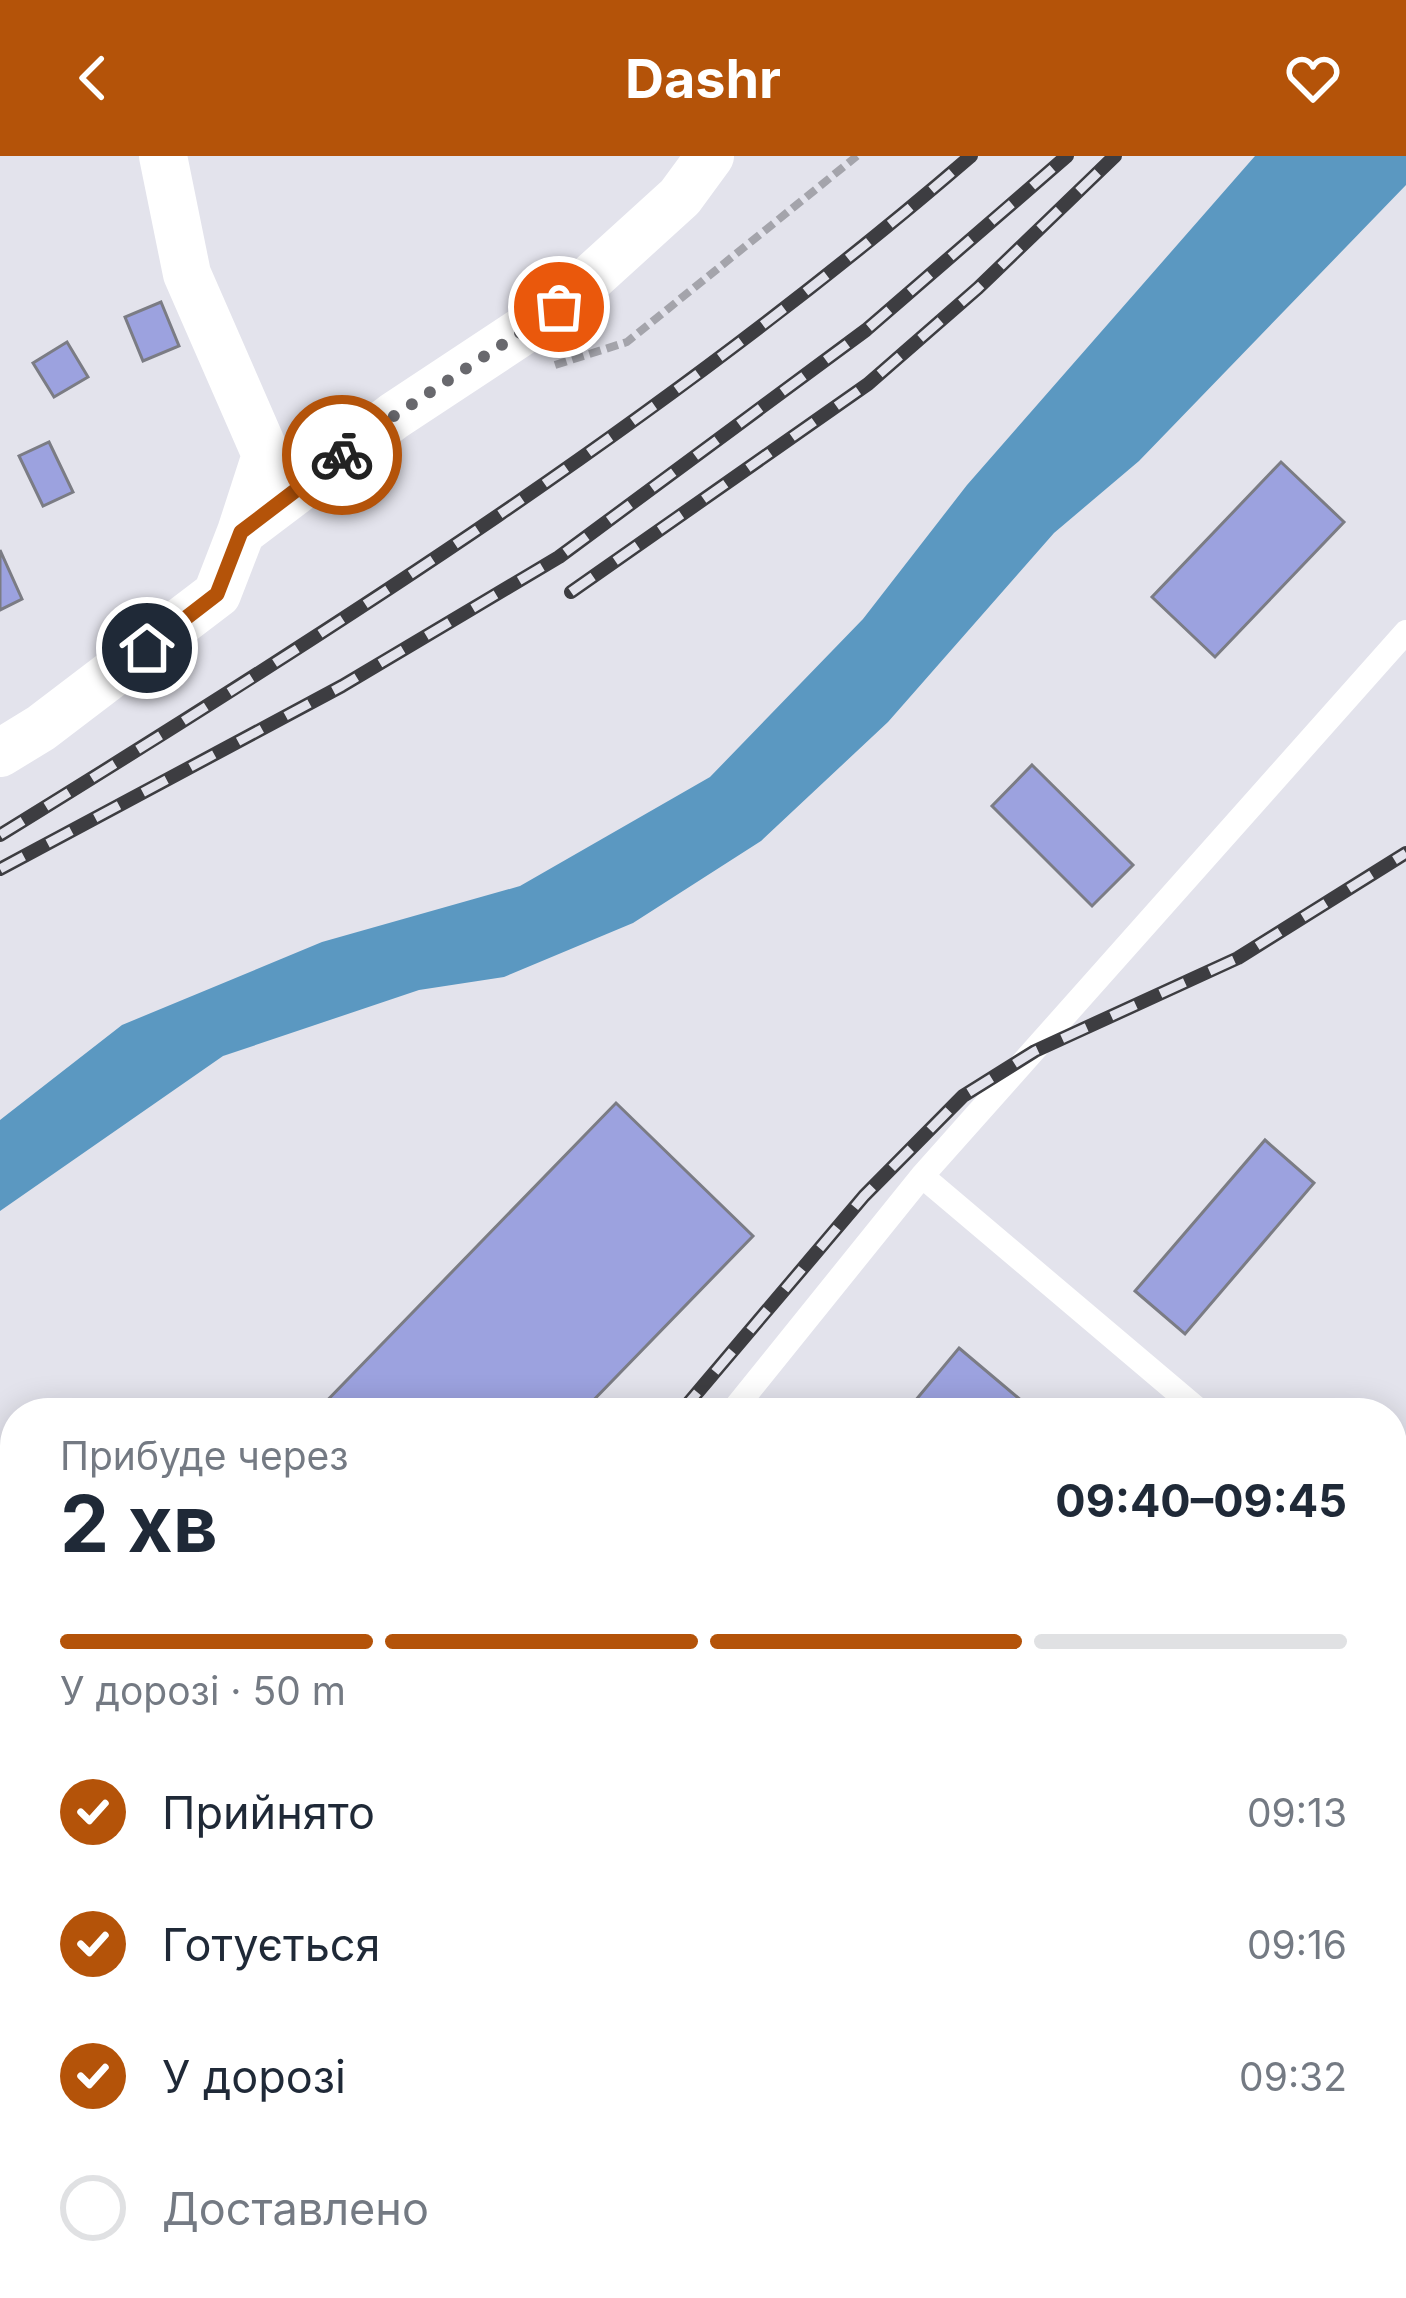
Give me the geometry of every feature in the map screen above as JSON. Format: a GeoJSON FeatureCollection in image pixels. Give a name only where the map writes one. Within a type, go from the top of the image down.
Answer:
{"type":"FeatureCollection","features":[{"type":"Feature","properties":{"kind":"street"},"geometry":{"type":"LineString","coordinates":[[0,753],[41,728],[217,594],[266,455],[187,274],[163,156]]}},
{"type":"Feature","properties":{"kind":"street"},"geometry":{"type":"LineString","coordinates":[[241,532],[394,416],[559,307],[680,197],[710,156]]}},
{"type":"Feature","properties":{"kind":"lane"},"geometry":{"type":"LineString","coordinates":[[742,1398],[922,1176],[1406,632]]}},
{"type":"Feature","properties":{"kind":"lane"},"geometry":{"type":"LineString","coordinates":[[922,1176],[1184,1398]]}},
{"type":"Feature","properties":{"kind":"path"},"geometry":{"type":"LineString","coordinates":[[542,369],[627,342],[857,156]]}},
{"type":"Feature","properties":{"kind":"water"},"geometry":{"type":"Polygon","coordinates":[[[1255,156],[1406,156],[1406,185],[1139,461],[1054,533],[888,722],[761,841],[633,923],[504,977],[419,990],[223,1056],[0,1211],[0,1120],[122,1025],[322,942],[520,886],[710,777],[863,619],[967,485],[1255,156]]]}},
{"type":"Feature","properties":{"kind":"building"},"geometry":{"type":"Polygon","coordinates":[[[161,302],[179,346],[143,361],[125,317],[161,302]]]}},
{"type":"Feature","properties":{"kind":"building"},"geometry":{"type":"Polygon","coordinates":[[[67,342],[88,377],[54,397],[33,363],[67,342]]]}},
{"type":"Feature","properties":{"kind":"building"},"geometry":{"type":"Polygon","coordinates":[[[49,442],[73,492],[43,506],[19,456],[49,442]]]}},
{"type":"Feature","properties":{"kind":"building"},"geometry":{"type":"Polygon","coordinates":[[[1281,462],[1344,522],[1215,657],[1152,597],[1281,462]]]}},
{"type":"Feature","properties":{"kind":"building"},"geometry":{"type":"Polygon","coordinates":[[[0,550],[22,599],[0,610],[0,550]]]}},
{"type":"Feature","properties":{"kind":"building"},"geometry":{"type":"Polygon","coordinates":[[[1032,765],[1133,865],[1092,906],[992,806],[1032,765]]]}},
{"type":"Feature","properties":{"kind":"building"},"geometry":{"type":"Polygon","coordinates":[[[616,1103],[753,1236],[596,1398],[330,1398],[616,1103]]]}},
{"type":"Feature","properties":{"kind":"building"},"geometry":{"type":"Polygon","coordinates":[[[1265,1140],[1314,1183],[1185,1334],[1135,1291],[1265,1140]]]}},
{"type":"Feature","properties":{"kind":"building"},"geometry":{"type":"Polygon","coordinates":[[[959,1348],[1018,1398],[917,1398],[959,1348]]]}},
{"type":"Feature","properties":{"kind":"railway"},"geometry":{"type":"LineString","coordinates":[[0,835],[376,597],[621,430],[857,251],[971,156]]}},
{"type":"Feature","properties":{"kind":"railway"},"geometry":{"type":"LineString","coordinates":[[0,869],[342,686],[559,557],[866,330],[1067,156]]}},
{"type":"Feature","properties":{"kind":"railway"},"geometry":{"type":"LineString","coordinates":[[571,592],[868,384],[978,288],[1115,156]]}},
{"type":"Feature","properties":{"kind":"railway"},"geometry":{"type":"LineString","coordinates":[[693,1398],[864,1196],[963,1096],[1035,1051],[1238,958],[1406,853]]}},
{"type":"Feature","properties":{"kind":"way so far"},"geometry":{"type":"LineString","coordinates":[[342,455],[559,307]]}},
{"type":"Feature","properties":{"kind":"route"},"geometry":{"type":"LineString","coordinates":[[147,648],[217,594],[241,532],[342,455]]}}]}
